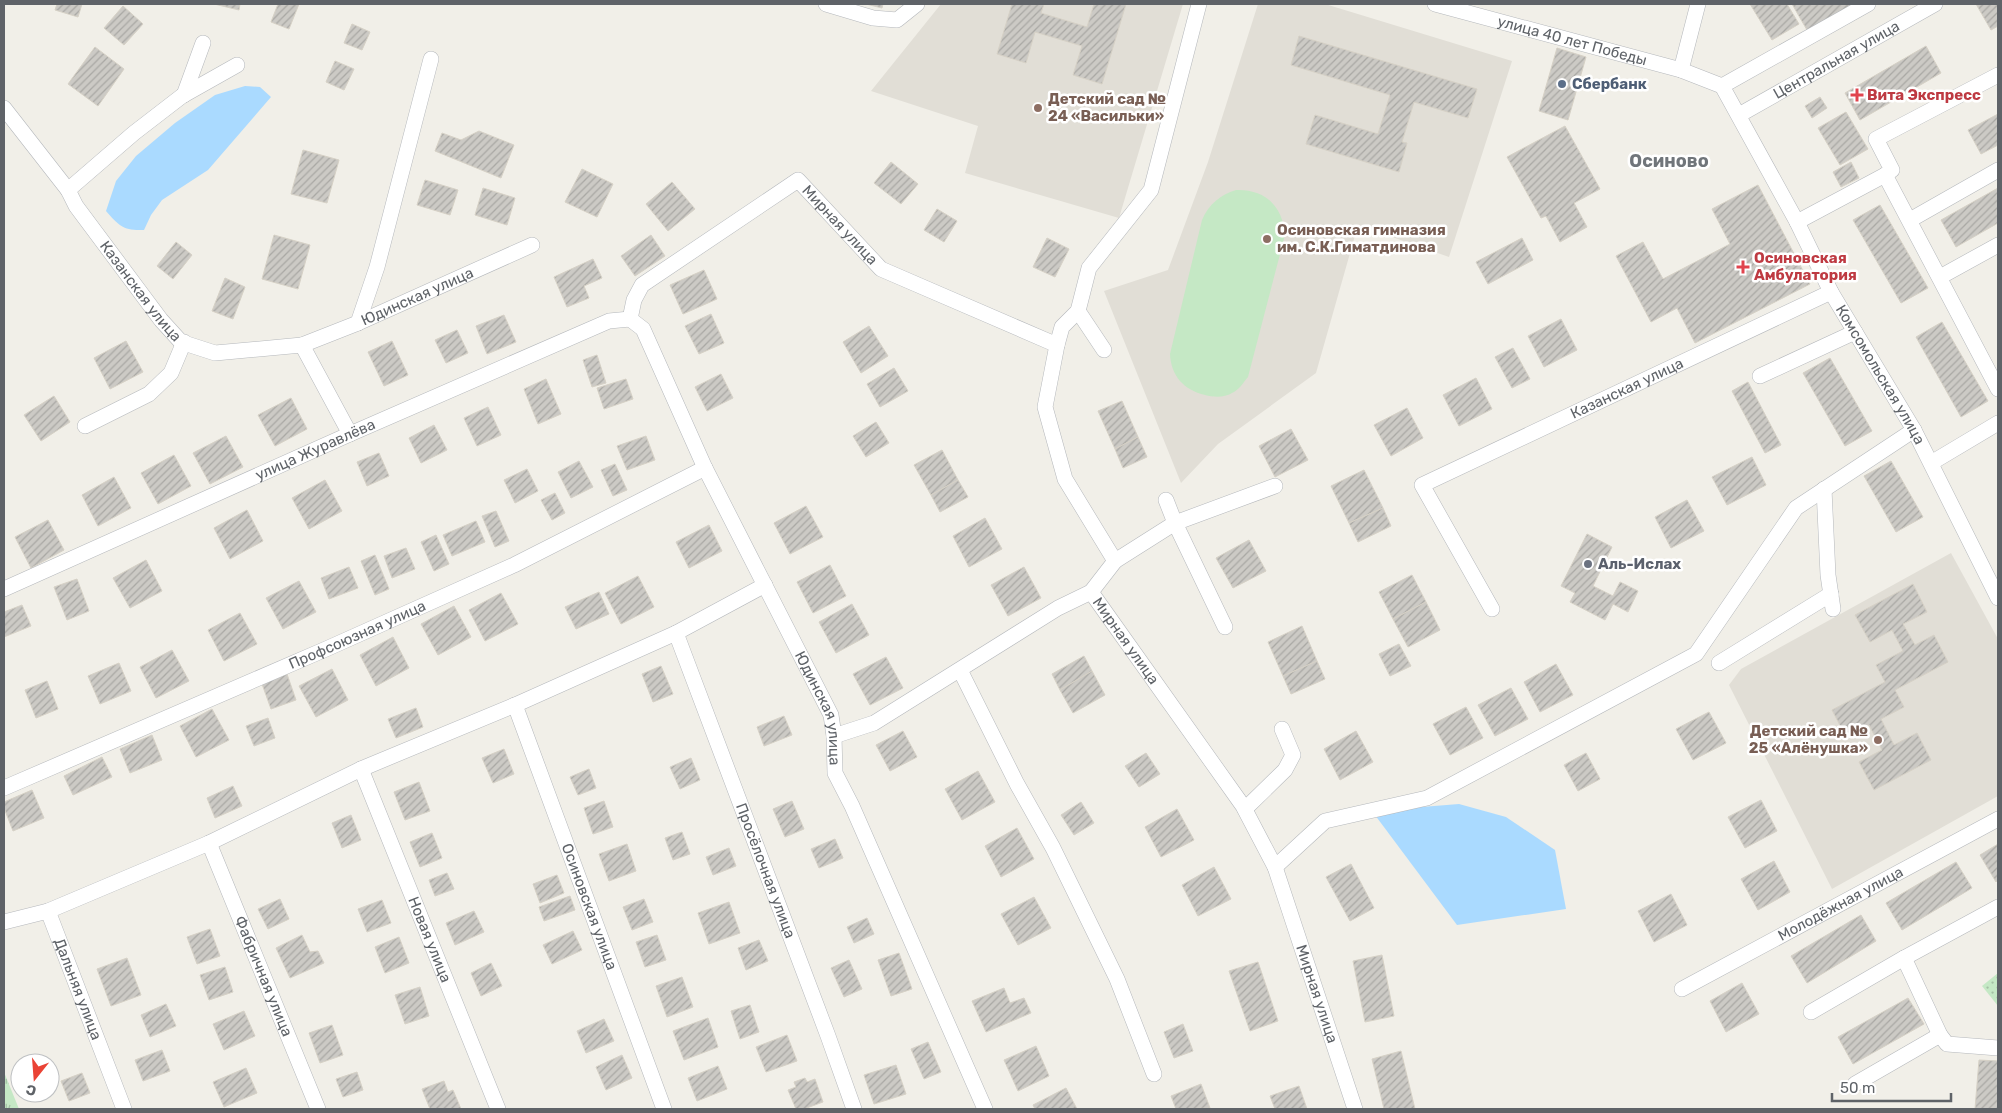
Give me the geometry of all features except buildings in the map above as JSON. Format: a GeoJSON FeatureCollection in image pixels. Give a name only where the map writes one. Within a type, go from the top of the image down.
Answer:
{"type":"FeatureCollection","features":[{"type":"Feature","properties":{"kind":"street"},"geometry":{"type":"LineString","coordinates":[[826,4],[873,18],[897,20],[917,4]]}},
{"type":"Feature","properties":{"kind":"street"},"geometry":{"type":"LineString","coordinates":[[1115,561],[1065,479],[1045,407],[1062,327],[1078,311],[1089,268],[1151,190],[1199,4]]}},
{"type":"Feature","properties":{"kind":"street","name":"улица 40 лет Победы"},"geometry":{"type":"LineString","coordinates":[[1435,4],[1681,70]]}},
{"type":"Feature","properties":{"kind":"street"},"geometry":{"type":"LineString","coordinates":[[1698,4],[1681,70],[1722,86],[1868,4]]}},
{"type":"Feature","properties":{"kind":"street","name":"Центральная улица"},"geometry":{"type":"LineString","coordinates":[[1739,116],[1935,4]]}},
{"type":"Feature","properties":{"kind":"street"},"geometry":{"type":"LineString","coordinates":[[184,95],[203,43]]}},
{"type":"Feature","properties":{"kind":"street"},"geometry":{"type":"LineString","coordinates":[[358,323],[380,257],[431,59]]}},
{"type":"Feature","properties":{"kind":"street"},"geometry":{"type":"LineString","coordinates":[[68,190],[134,132],[184,95],[238,65]]}},
{"type":"Feature","properties":{"kind":"street"},"geometry":{"type":"LineString","coordinates":[[1796,222],[1892,170],[1876,139],[1998,75]]}},
{"type":"Feature","properties":{"kind":"street","name":"Комсомольская улица"},"geometry":{"type":"LineString","coordinates":[[1722,86],[1796,222],[1831,292],[1914,430],[1998,598]]}},
{"type":"Feature","properties":{"kind":"street","name":"Казанская улица"},"geometry":{"type":"LineString","coordinates":[[4,108],[68,190],[76,206],[161,320],[184,342],[215,353],[302,345]]}},
{"type":"Feature","properties":{"kind":"street"},"geometry":{"type":"LineString","coordinates":[[1910,220],[1998,170]]}},
{"type":"Feature","properties":{"kind":"street"},"geometry":{"type":"LineString","coordinates":[[1885,175],[1998,389]]}},
{"type":"Feature","properties":{"kind":"street","name":"Мирная улица"},"geometry":{"type":"LineString","coordinates":[[630,319],[634,300],[642,285],[798,180],[881,268],[1057,345]]}},
{"type":"Feature","properties":{"kind":"street","name":"Юдинская улица"},"geometry":{"type":"LineString","coordinates":[[302,345],[358,323],[532,245]]}},
{"type":"Feature","properties":{"kind":"street"},"geometry":{"type":"LineString","coordinates":[[1940,277],[1998,245]]}},
{"type":"Feature","properties":{"kind":"street","name":"Казанская улица"},"geometry":{"type":"LineString","coordinates":[[1492,610],[1422,485],[1831,292]]}},
{"type":"Feature","properties":{"kind":"street"},"geometry":{"type":"LineString","coordinates":[[1078,311],[1104,350]]}},
{"type":"Feature","properties":{"kind":"street","name":"Юдинская улица"},"geometry":{"type":"LineString","coordinates":[[630,319],[643,329],[705,468],[831,715],[834,736],[835,772],[856,815],[984,1109]]}},
{"type":"Feature","properties":{"kind":"street","name":"улица Журавлёва"},"geometry":{"type":"LineString","coordinates":[[4,589],[350,434],[609,321],[630,319]]}},
{"type":"Feature","properties":{"kind":"street"},"geometry":{"type":"LineString","coordinates":[[1760,376],[1855,332]]}},
{"type":"Feature","properties":{"kind":"street"},"geometry":{"type":"LineString","coordinates":[[85,426],[149,394],[171,373],[184,342]]}},
{"type":"Feature","properties":{"kind":"street"},"geometry":{"type":"LineString","coordinates":[[302,345],[350,434]]}},
{"type":"Feature","properties":{"kind":"street"},"geometry":{"type":"LineString","coordinates":[[1931,463],[1998,422]]}},
{"type":"Feature","properties":{"kind":"street"},"geometry":{"type":"LineString","coordinates":[[1275,867],[1325,821],[1426,798],[1696,654],[1796,508],[1914,430]]}},
{"type":"Feature","properties":{"kind":"street","name":"Профсоюзная улица"},"geometry":{"type":"LineString","coordinates":[[4,788],[326,649],[514,565],[705,468]]}},
{"type":"Feature","properties":{"kind":"street","name":"Мирная улица"},"geometry":{"type":"LineString","coordinates":[[1275,486],[1175,523],[1115,561],[1091,592],[1245,809],[1275,867],[1355,1109]]}},
{"type":"Feature","properties":{"kind":"street"},"geometry":{"type":"LineString","coordinates":[[1719,663],[1832,601],[1828,575],[1824,489]]}},
{"type":"Feature","properties":{"kind":"street"},"geometry":{"type":"LineString","coordinates":[[1166,500],[1175,523],[1225,627]]}},
{"type":"Feature","properties":{"kind":"street"},"geometry":{"type":"LineString","coordinates":[[4,922],[48,911],[209,843],[361,769],[515,705],[676,633],[764,585]]}},
{"type":"Feature","properties":{"kind":"street"},"geometry":{"type":"LineString","coordinates":[[834,736],[874,723],[1058,608],[1091,592]]}},
{"type":"Feature","properties":{"kind":"street","name":"Просёлочная улица"},"geometry":{"type":"LineString","coordinates":[[676,633],[854,1109]]}},
{"type":"Feature","properties":{"kind":"street"},"geometry":{"type":"LineString","coordinates":[[960,670],[1017,784],[1054,848],[1117,980],[1154,1074]]}},
{"type":"Feature","properties":{"kind":"street","name":"Осиновская улица"},"geometry":{"type":"LineString","coordinates":[[515,705],[664,1109]]}},
{"type":"Feature","properties":{"kind":"street"},"geometry":{"type":"LineString","coordinates":[[1245,809],[1285,770],[1293,755],[1282,729]]}},
{"type":"Feature","properties":{"kind":"street","name":"Новая улица"},"geometry":{"type":"LineString","coordinates":[[361,769],[498,1109]]}},
{"type":"Feature","properties":{"kind":"street","name":"Молодёжная улица"},"geometry":{"type":"LineString","coordinates":[[1682,989],[1998,819]]}},
{"type":"Feature","properties":{"kind":"street","name":"Фабричная улица"},"geometry":{"type":"LineString","coordinates":[[209,843],[318,1109]]}},
{"type":"Feature","properties":{"kind":"street"},"geometry":{"type":"LineString","coordinates":[[1811,1012],[1904,958],[1998,907]]}},
{"type":"Feature","properties":{"kind":"street","name":"Дальняя улица"},"geometry":{"type":"LineString","coordinates":[[48,911],[124,1109]]}},
{"type":"Feature","properties":{"kind":"street"},"geometry":{"type":"LineString","coordinates":[[1904,958],[1940,1035],[1947,1044],[1998,1048]]}},
{"type":"Feature","properties":{"kind":"street"},"geometry":{"type":"LineString","coordinates":[[1854,1084],[1940,1035]]}},
{"type":"Feature","properties":{"kind":"shaded area","name":"Детский сад № 24 «Васильки»"},"geometry":{"type":"Polygon","coordinates":[[[941,4],[1183,4],[1119,218],[965,173],[978,126],[871,91],[941,4]]]}},
{"type":"Feature","properties":{"kind":"shaded area","name":"Осиновская гимназия им. С.К.Гиматдинова"},"geometry":{"type":"Polygon","coordinates":[[[1258,4],[1325,4],[1512,61],[1449,257],[1358,225],[1316,373],[1218,444],[1181,483],[1104,291],[1168,270],[1208,162],[1258,4]]]}},
{"type":"Feature","properties":{"kind":"shaded area","name":"Детский сад № 25 «Алёнушка»"},"geometry":{"type":"Polygon","coordinates":[[[1951,553],[1998,639],[1998,796],[1832,889],[1729,685],[1741,669],[1951,553]]]}},
{"type":"Feature","properties":{"kind":"green space"},"geometry":{"type":"Polygon","coordinates":[[[1236,190],[1247,190],[1256,193],[1264,196],[1271,202],[1281,216],[1285,235],[1248,377],[1234,392],[1218,397],[1198,393],[1185,386],[1173,369],[1170,354],[1202,220],[1208,209],[1216,201],[1236,190]]]}},
{"type":"Feature","properties":{"kind":"green space"},"geometry":{"type":"Polygon","coordinates":[[[1998,973],[1998,1006],[1982,986],[1998,973]]]}},
{"type":"Feature","properties":{"kind":"green space"},"geometry":{"type":"Polygon","coordinates":[[[4,1072],[10,1087],[10,1103],[17,1103],[19,1109],[4,1109],[4,1072]]]}},
{"type":"Feature","properties":{"kind":"water"},"geometry":{"type":"Polygon","coordinates":[[[245,86],[260,87],[271,97],[208,170],[162,200],[151,215],[144,230],[131,230],[122,227],[106,211],[116,181],[136,156],[175,123],[215,95],[245,86]]]}},
{"type":"Feature","properties":{"kind":"water"},"geometry":{"type":"Polygon","coordinates":[[[1459,804],[1506,817],[1555,850],[1566,909],[1457,925],[1372,811],[1459,804]]]}},
{"type":"Feature","properties":{"kind":"place","name":"Сбербанк"},"geometry":{"type":"Point","coordinates":[1562,84]}},
{"type":"Feature","properties":{"kind":"place","name":"Вита Экспресс"},"geometry":{"type":"Point","coordinates":[1857,95]}},
{"type":"Feature","properties":{"kind":"place","name":"Детский сад № 24 «Васильки»"},"geometry":{"type":"Point","coordinates":[1038,108]}},
{"type":"Feature","properties":{"kind":"place","name":"Осиновская гимназия им. С.К.Гиматдинова"},"geometry":{"type":"Point","coordinates":[1267,239]}},
{"type":"Feature","properties":{"kind":"place","name":"Осиновская Амбулатория"},"geometry":{"type":"Point","coordinates":[1743,267]}},
{"type":"Feature","properties":{"kind":"place","name":"Аль-Ислах"},"geometry":{"type":"Point","coordinates":[1588,564]}},
{"type":"Feature","properties":{"kind":"place","name":"Детский сад № 25 «Алёнушка»"},"geometry":{"type":"Point","coordinates":[1878,740]}},
{"type":"Feature","properties":{"kind":"district","name":"Осиново"},"geometry":{"type":"Point","coordinates":[1669,161]}}]}
